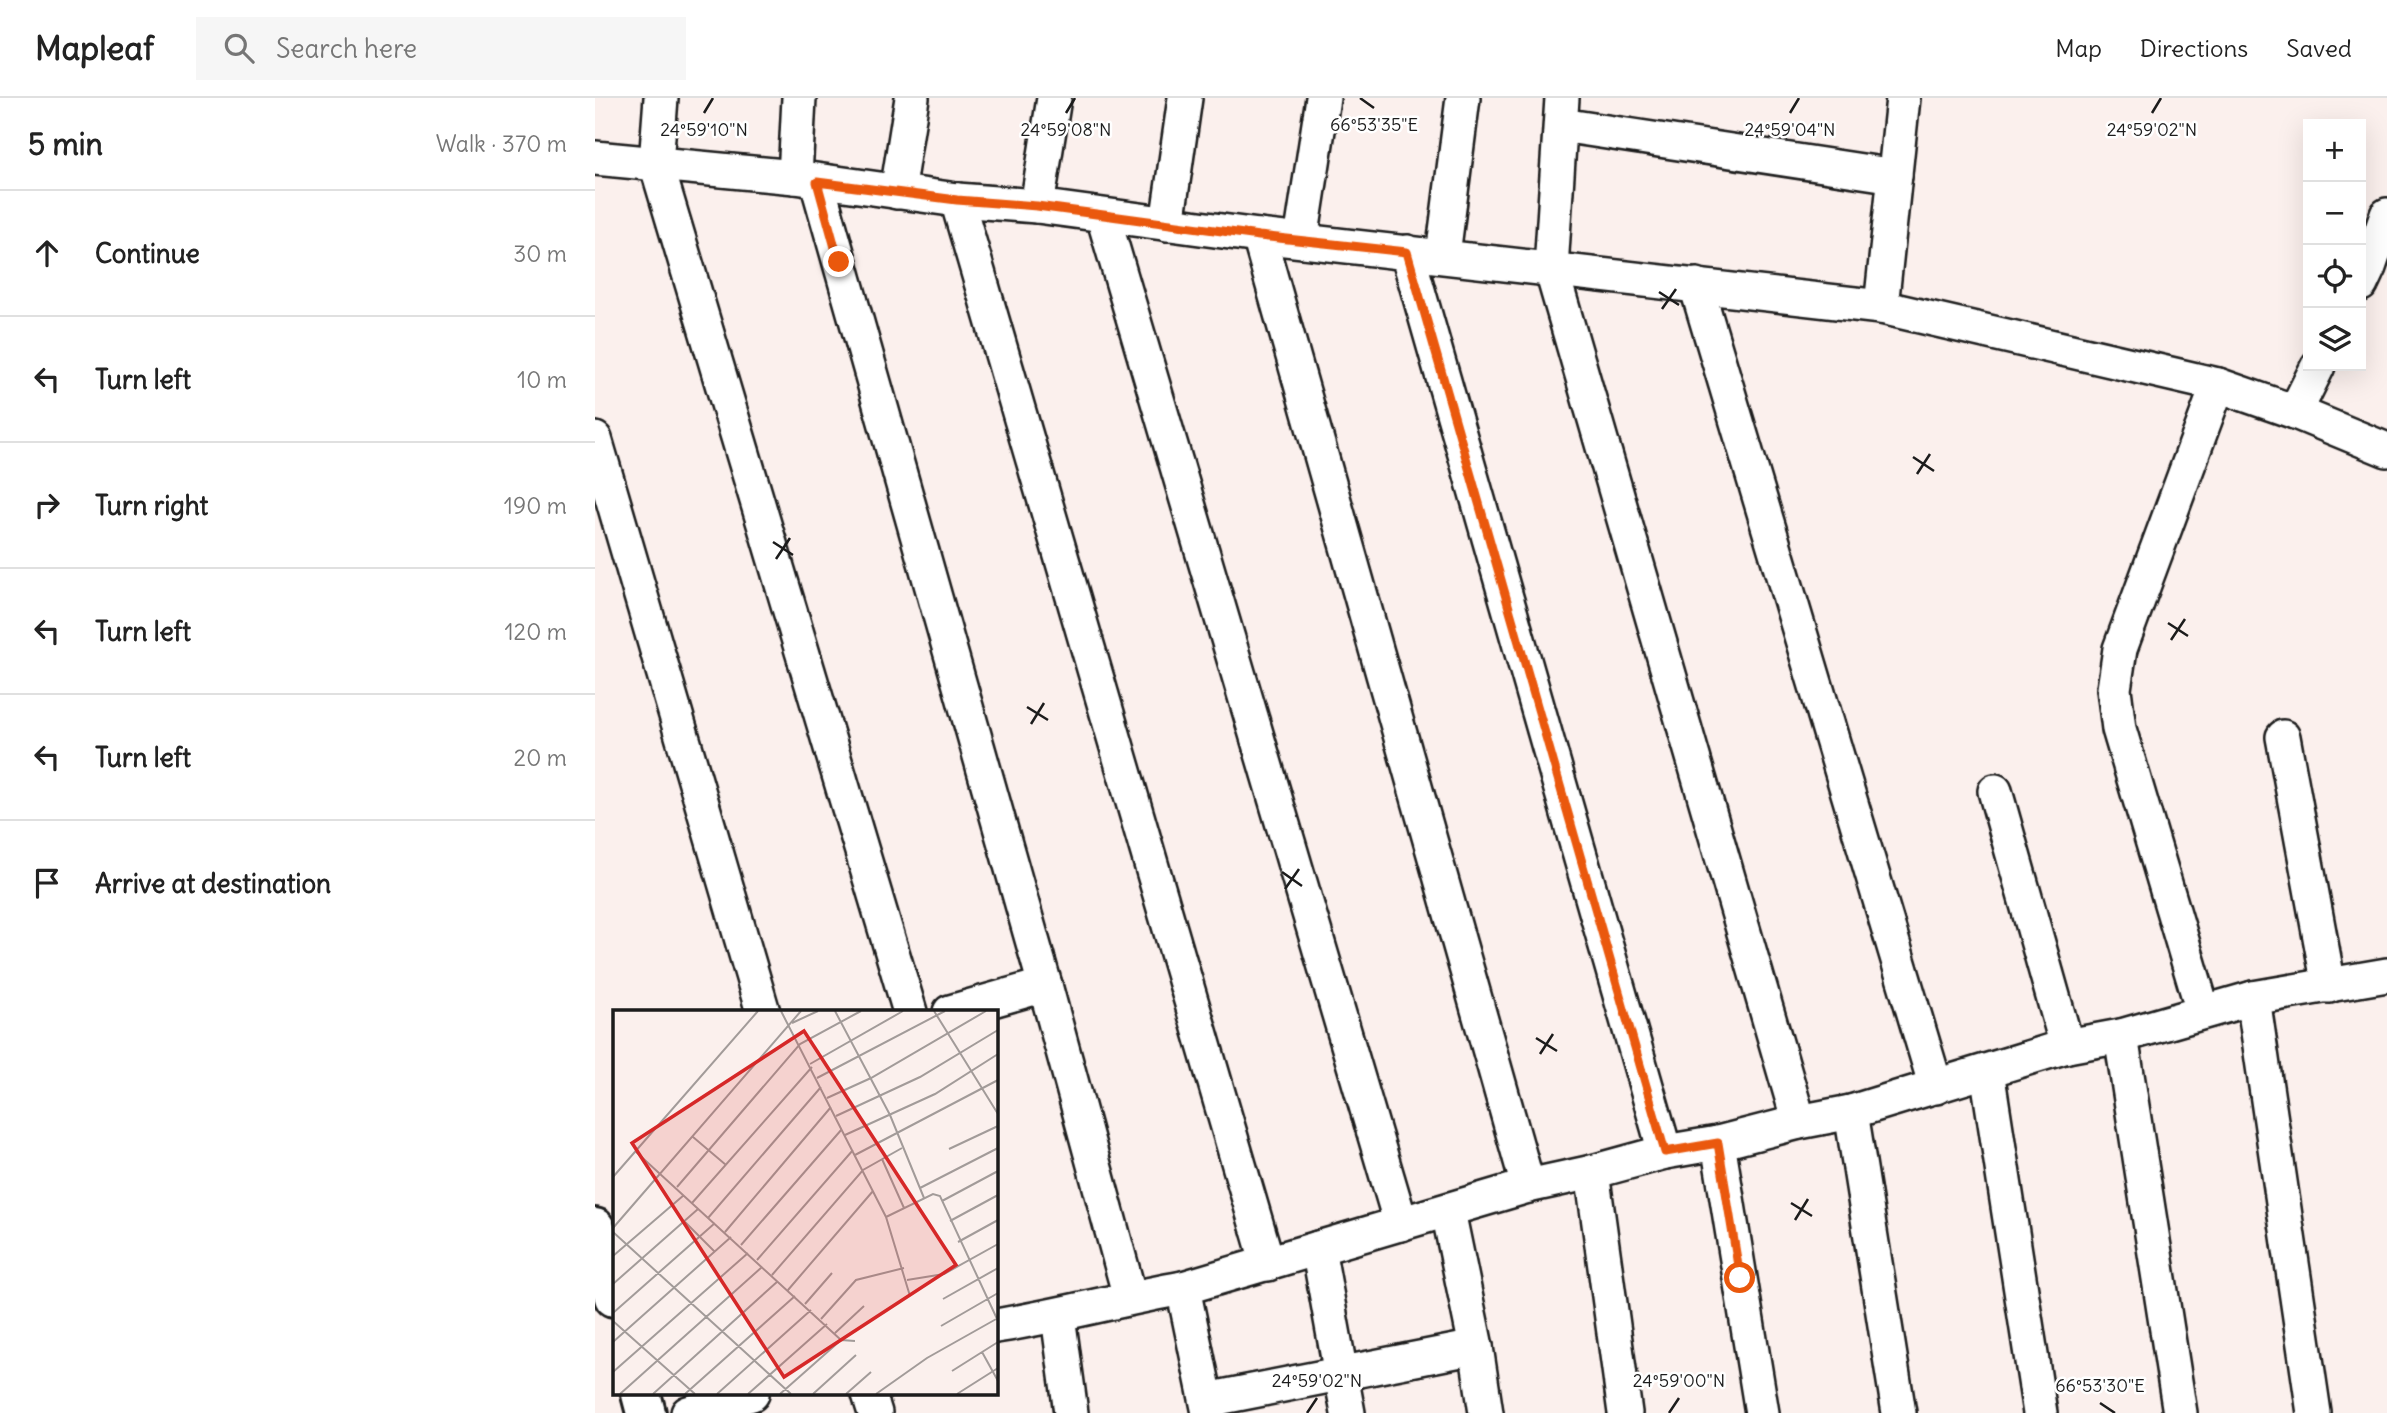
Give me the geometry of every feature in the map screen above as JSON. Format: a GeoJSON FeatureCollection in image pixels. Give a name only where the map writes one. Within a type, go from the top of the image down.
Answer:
{"type":"FeatureCollection","features":[{"type":"Feature","properties":{"kind":"street"},"geometry":{"type":"LineString","coordinates":[[661,98],[656,163],[909,1010]]}},
{"type":"Feature","properties":{"kind":"street"},"geometry":{"type":"LineString","coordinates":[[799,98],[806,180],[1045,985],[1131,1297]]}},
{"type":"Feature","properties":{"kind":"street"},"geometry":{"type":"LineString","coordinates":[[897,192],[912,98]]}},
{"type":"Feature","properties":{"kind":"street"},"geometry":{"type":"LineString","coordinates":[[1037,206],[1054,98]]}},
{"type":"Feature","properties":{"kind":"street"},"geometry":{"type":"LineString","coordinates":[[1167,224],[1185,98]]}},
{"type":"Feature","properties":{"kind":"street"},"geometry":{"type":"LineString","coordinates":[[1301,240],[1323,98]]}},
{"type":"Feature","properties":{"kind":"street"},"geometry":{"type":"LineString","coordinates":[[1443,256],[1463,98]]}},
{"type":"Feature","properties":{"kind":"street"},"geometry":{"type":"LineString","coordinates":[[1881,307],[1903,98]]}},
{"type":"Feature","properties":{"kind":"street"},"geometry":{"type":"LineString","coordinates":[[1799,1122],[1551,268],[1562,111],[1895,176]]}},
{"type":"Feature","properties":{"kind":"street"},"geometry":{"type":"LineString","coordinates":[[595,159],[656,163],[957,200],[1037,206],[1259,236],[1881,307],[2218,385],[2295,412],[2387,450]]}},
{"type":"Feature","properties":{"kind":"street"},"geometry":{"type":"LineString","coordinates":[[957,200],[1268,1264]]}},
{"type":"Feature","properties":{"kind":"street"},"geometry":{"type":"LineString","coordinates":[[2366,273],[2387,215]]}},
{"type":"Feature","properties":{"kind":"street"},"geometry":{"type":"LineString","coordinates":[[1103,216],[1401,1224]]}},
{"type":"Feature","properties":{"kind":"street"},"geometry":{"type":"LineString","coordinates":[[1259,236],[1528,1186]]}},
{"type":"Feature","properties":{"kind":"street"},"geometry":{"type":"LineString","coordinates":[[1407,252],[1665,1152]]}},
{"type":"Feature","properties":{"kind":"street"},"geometry":{"type":"LineString","coordinates":[[1696,285],[1936,1087]]}},
{"type":"Feature","properties":{"kind":"street"},"geometry":{"type":"LineString","coordinates":[[2295,412],[2316,371]]}},
{"type":"Feature","properties":{"kind":"street"},"geometry":{"type":"LineString","coordinates":[[2203,1011],[2119,729],[2114,689],[2120,649],[2218,385]]}},
{"type":"Feature","properties":{"kind":"street"},"geometry":{"type":"LineString","coordinates":[[595,439],[762,1010]]}},
{"type":"Feature","properties":{"kind":"street"},"geometry":{"type":"LineString","coordinates":[[2283,737],[2329,986]]}},
{"type":"Feature","properties":{"kind":"street"},"geometry":{"type":"LineString","coordinates":[[1995,791],[2067,1046]]}},
{"type":"Feature","properties":{"kind":"street"},"geometry":{"type":"LineString","coordinates":[[997,1326],[1058,1316],[1131,1297],[1182,1288],[1528,1186],[1665,1152],[1718,1143],[1851,1112],[2067,1046],[2121,1036],[2253,998],[2329,986],[2386,983]]}},
{"type":"Feature","properties":{"kind":"street"},"geometry":{"type":"LineString","coordinates":[[957,1010],[1045,985]]}},
{"type":"Feature","properties":{"kind":"street"},"geometry":{"type":"LineString","coordinates":[[2253,998],[2314,1413]]}},
{"type":"Feature","properties":{"kind":"street"},"geometry":{"type":"LineString","coordinates":[[2121,1036],[2180,1413]]}},
{"type":"Feature","properties":{"kind":"street"},"geometry":{"type":"LineString","coordinates":[[1987,1071],[2040,1413]]}},
{"type":"Feature","properties":{"kind":"street"},"geometry":{"type":"LineString","coordinates":[[1851,1112],[1899,1413]]}},
{"type":"Feature","properties":{"kind":"street"},"geometry":{"type":"LineString","coordinates":[[1718,1143],[1762,1413]]}},
{"type":"Feature","properties":{"kind":"street"},"geometry":{"type":"LineString","coordinates":[[1592,1172],[1625,1413]]}},
{"type":"Feature","properties":{"kind":"street"},"geometry":{"type":"LineString","coordinates":[[1448,1211],[1476,1347],[1486,1413]]}},
{"type":"Feature","properties":{"kind":"street"},"geometry":{"type":"LineString","coordinates":[[595,1228],[613,1293]]}},
{"type":"Feature","properties":{"kind":"street"},"geometry":{"type":"LineString","coordinates":[[1318,1248],[1348,1413]]}},
{"type":"Feature","properties":{"kind":"street"},"geometry":{"type":"LineString","coordinates":[[1182,1288],[1208,1406],[1342,1373],[1476,1347]]}},
{"type":"Feature","properties":{"kind":"street"},"geometry":{"type":"LineString","coordinates":[[1058,1316],[1071,1413]]}},
{"type":"Feature","properties":{"kind":"street"},"geometry":{"type":"LineString","coordinates":[[642,1396],[646,1413]]}},
{"type":"Feature","properties":{"kind":"street"},"geometry":{"type":"LineString","coordinates":[[688,1413],[745,1396]]}},
{"type":"Feature","properties":{"kind":"street"},"geometry":{"type":"LineString","coordinates":[[870,1396],[875,1413]]}},
{"type":"Feature","properties":{"kind":"route"},"geometry":{"type":"LineString","coordinates":[[839,262],[817,182],[1407,252],[1665,1152],[1718,1143],[1740,1278]]}}]}
